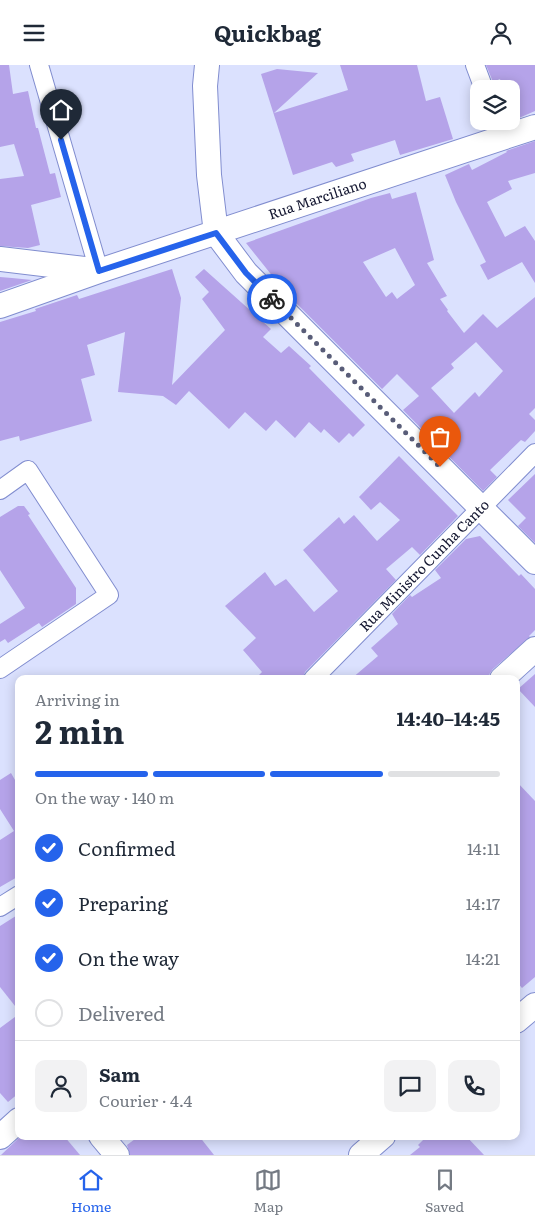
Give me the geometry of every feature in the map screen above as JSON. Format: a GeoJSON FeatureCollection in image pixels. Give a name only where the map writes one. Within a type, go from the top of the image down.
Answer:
{"type":"FeatureCollection","features":[{"type":"Feature","properties":{"kind":"street"},"geometry":{"type":"LineString","coordinates":[[0,259],[99,271],[39,65]]}},
{"type":"Feature","properties":{"kind":"street"},"geometry":{"type":"LineString","coordinates":[[206,65],[210,175],[216,233],[246,273],[535,562]]}},
{"type":"Feature","properties":{"kind":"street"},"geometry":{"type":"LineString","coordinates":[[475,65],[481,80]]}},
{"type":"Feature","properties":{"kind":"street","name":"Rua Marciliano"},"geometry":{"type":"LineString","coordinates":[[520,128],[535,127]]}},
{"type":"Feature","properties":{"kind":"street","name":"Rua Marciliano"},"geometry":{"type":"LineString","coordinates":[[0,306],[216,233],[499,130]]}},
{"type":"Feature","properties":{"kind":"street","name":"Rua Ministro Cunha Canto"},"geometry":{"type":"LineString","coordinates":[[317,675],[535,453]]}},
{"type":"Feature","properties":{"kind":"street"},"geometry":{"type":"LineString","coordinates":[[0,490],[28,470],[109,595],[0,669]]}},
{"type":"Feature","properties":{"kind":"street"},"geometry":{"type":"LineString","coordinates":[[506,675],[535,649]]}},
{"type":"Feature","properties":{"kind":"street"},"geometry":{"type":"LineString","coordinates":[[0,907],[15,898]]}},
{"type":"Feature","properties":{"kind":"street"},"geometry":{"type":"LineString","coordinates":[[520,1018],[535,1005]]}},
{"type":"Feature","properties":{"kind":"street"},"geometry":{"type":"LineString","coordinates":[[0,1137],[15,1124]]}},
{"type":"Feature","properties":{"kind":"street"},"geometry":{"type":"LineString","coordinates":[[104,1140],[117,1155]]}},
{"type":"Feature","properties":{"kind":"street"},"geometry":{"type":"LineString","coordinates":[[361,1155],[378,1140]]}},
{"type":"Feature","properties":{"kind":"building"},"geometry":{"type":"Polygon","coordinates":[[[0,65],[9,65],[13,94],[28,91],[36,128],[38,128],[50,174],[55,173],[61,197],[31,205],[40,245],[28,248],[0,246],[0,179],[24,176],[14,144],[0,147],[0,65]]]}},
{"type":"Feature","properties":{"kind":"building"},"geometry":{"type":"Polygon","coordinates":[[[340,65],[417,65],[426,101],[440,97],[453,139],[400,155],[395,140],[351,154],[354,161],[336,167],[332,162],[293,175],[261,74],[277,69],[318,73],[274,113],[348,90],[340,65]]]}},
{"type":"Feature","properties":{"kind":"building"},"geometry":{"type":"Polygon","coordinates":[[[486,65],[535,65],[535,111],[520,118],[520,80],[492,80],[486,65]]]}},
{"type":"Feature","properties":{"kind":"building"},"geometry":{"type":"Polygon","coordinates":[[[535,141],[535,173],[508,181],[512,189],[487,202],[505,237],[525,226],[535,241],[535,283],[522,262],[488,280],[480,265],[486,262],[456,202],[445,175],[469,164],[472,170],[506,151],[535,141]]]}},
{"type":"Feature","properties":{"kind":"building"},"geometry":{"type":"Polygon","coordinates":[[[416,192],[434,260],[427,263],[447,296],[440,299],[464,333],[483,314],[497,328],[535,297],[535,408],[529,414],[535,420],[535,431],[525,442],[521,440],[490,470],[497,477],[483,491],[403,410],[419,396],[397,374],[382,389],[286,293],[246,243],[371,198],[390,193],[392,199],[416,192]],[[395,248],[363,262],[386,297],[392,292],[397,299],[415,285],[395,248]],[[476,342],[451,364],[454,368],[431,388],[454,413],[475,392],[479,397],[503,371],[476,342]]]}},
{"type":"Feature","properties":{"kind":"building"},"geometry":{"type":"Polygon","coordinates":[[[172,269],[181,298],[172,385],[225,330],[202,299],[209,292],[195,277],[204,269],[271,329],[263,337],[281,353],[289,346],[311,366],[309,368],[365,425],[353,437],[349,433],[339,443],[324,429],[321,433],[309,422],[295,438],[276,420],[266,431],[245,412],[229,429],[189,391],[176,405],[163,396],[118,392],[125,332],[87,345],[95,375],[81,379],[92,421],[20,441],[19,436],[0,441],[0,322],[36,311],[35,309],[77,295],[79,299],[172,269]]]}},
{"type":"Feature","properties":{"kind":"building"},"geometry":{"type":"Polygon","coordinates":[[[0,277],[12,278],[32,280],[0,291],[0,277]]]}},
{"type":"Feature","properties":{"kind":"building"},"geometry":{"type":"Polygon","coordinates":[[[399,456],[458,516],[420,555],[412,547],[386,569],[396,580],[304,675],[259,675],[262,672],[243,650],[256,638],[225,606],[265,572],[275,586],[286,579],[314,612],[338,591],[303,550],[339,517],[344,524],[354,515],[377,541],[400,520],[380,502],[371,510],[359,497],[399,456]]]}},
{"type":"Feature","properties":{"kind":"building"},"geometry":{"type":"Polygon","coordinates":[[[535,474],[535,543],[518,526],[526,518],[508,500],[535,474]]]}},
{"type":"Feature","properties":{"kind":"building"},"geometry":{"type":"Polygon","coordinates":[[[18,506],[24,506],[30,514],[28,515],[76,588],[76,604],[42,627],[39,623],[8,643],[5,639],[0,642],[0,624],[25,608],[0,570],[0,517],[18,506]]]}},
{"type":"Feature","properties":{"kind":"building"},"geometry":{"type":"Polygon","coordinates":[[[480,536],[519,576],[521,574],[535,589],[535,630],[530,637],[493,669],[489,675],[356,675],[378,656],[371,648],[398,624],[392,614],[410,595],[412,597],[441,578],[435,570],[466,539],[480,536]]]}},
{"type":"Feature","properties":{"kind":"building"},"geometry":{"type":"Polygon","coordinates":[[[535,674],[535,707],[520,691],[520,687],[535,674]]]}},
{"type":"Feature","properties":{"kind":"building"},"geometry":{"type":"Polygon","coordinates":[[[11,773],[15,780],[15,878],[0,887],[0,840],[14,831],[0,809],[0,780],[11,773]]]}},
{"type":"Feature","properties":{"kind":"building"},"geometry":{"type":"Polygon","coordinates":[[[520,785],[535,801],[535,977],[522,988],[520,986],[520,785]]]}},
{"type":"Feature","properties":{"kind":"building"},"geometry":{"type":"Polygon","coordinates":[[[15,917],[15,1006],[0,987],[0,926],[15,917]]]}},
{"type":"Feature","properties":{"kind":"building"},"geometry":{"type":"Polygon","coordinates":[[[15,1017],[15,1096],[8,1102],[0,1093],[0,1028],[15,1017]]]}},
{"type":"Feature","properties":{"kind":"building"},"geometry":{"type":"Polygon","coordinates":[[[17,1140],[67,1140],[80,1155],[1,1155],[17,1140]]]}},
{"type":"Feature","properties":{"kind":"building"},"geometry":{"type":"Polygon","coordinates":[[[134,1140],[202,1140],[214,1155],[130,1155],[127,1145],[134,1140]]]}},
{"type":"Feature","properties":{"kind":"building"},"geometry":{"type":"Polygon","coordinates":[[[423,1140],[470,1140],[484,1155],[410,1155],[420,1147],[418,1145],[423,1140]]]}},
{"type":"Feature","properties":{"kind":"way so far"},"geometry":{"type":"LineString","coordinates":[[272,299],[440,467]]}},
{"type":"Feature","properties":{"kind":"route"},"geometry":{"type":"LineString","coordinates":[[61,140],[99,271],[216,233],[246,273],[272,299]]}}]}
